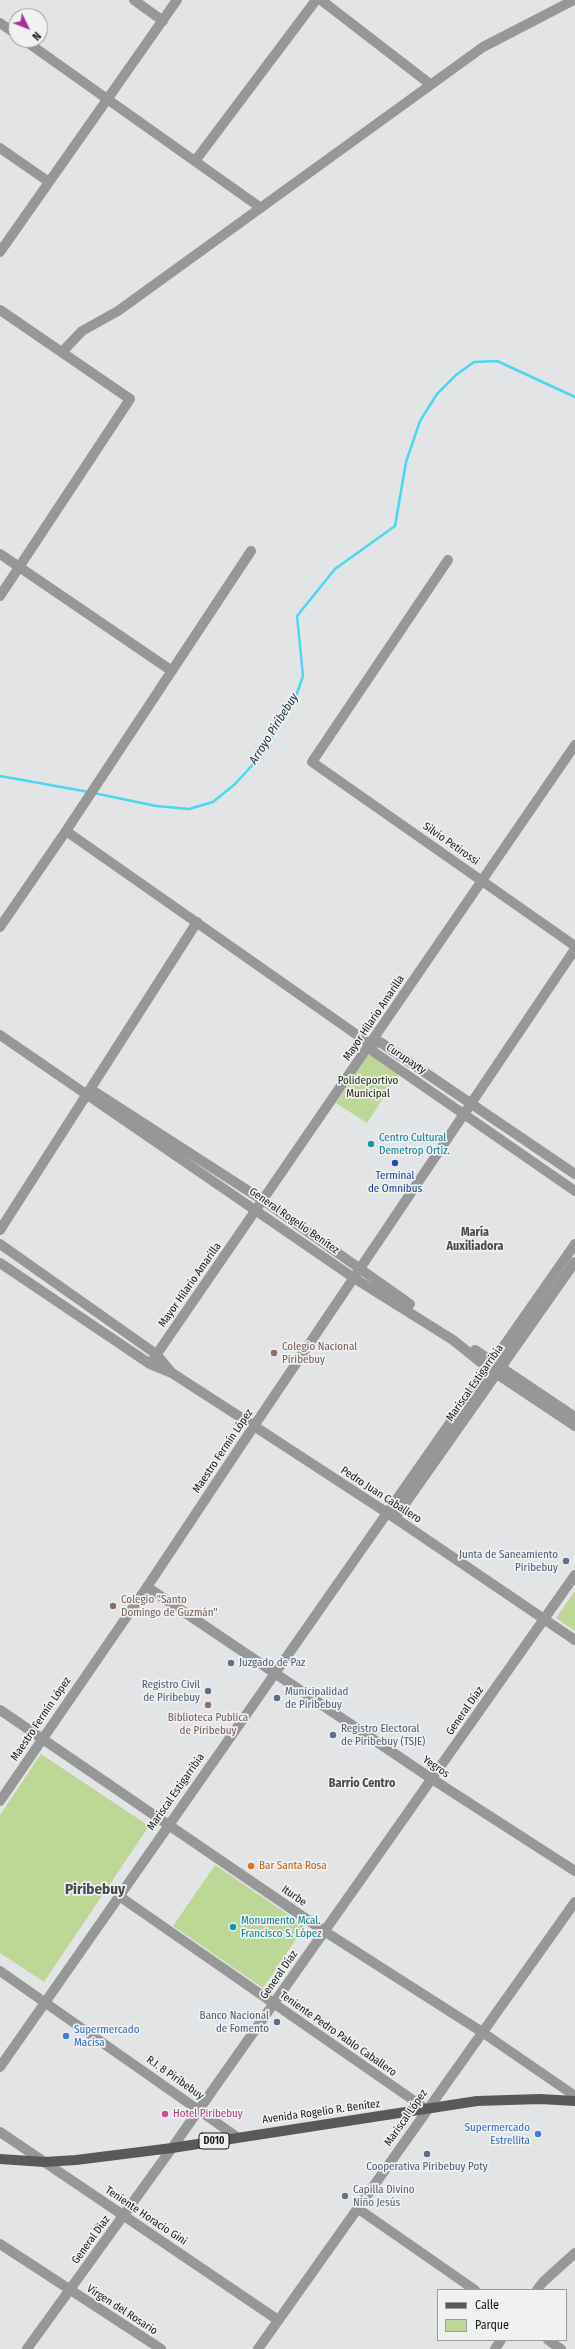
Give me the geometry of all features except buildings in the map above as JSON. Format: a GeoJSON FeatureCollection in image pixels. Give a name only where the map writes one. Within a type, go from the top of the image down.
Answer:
{"type":"FeatureCollection","features":[{"type":"Feature","properties":{"kind":"main road","name":"Avenida Rogelio R. Benítez"},"geometry":{"type":"LineString","coordinates":[[0,2159],[44,2162],[172,2148],[477,2102],[540,2099],[575,2101]]}},
{"type":"Feature","properties":{"kind":"street"},"geometry":{"type":"LineString","coordinates":[[134,0],[163,20]]}},
{"type":"Feature","properties":{"kind":"street"},"geometry":{"type":"LineString","coordinates":[[0,252],[177,0]]}},
{"type":"Feature","properties":{"kind":"street"},"geometry":{"type":"LineString","coordinates":[[195,161],[316,0]]}},
{"type":"Feature","properties":{"kind":"street"},"geometry":{"type":"LineString","coordinates":[[321,0],[430,84]]}},
{"type":"Feature","properties":{"kind":"street"},"geometry":{"type":"LineString","coordinates":[[63,351],[82,331],[118,311],[483,46],[574,0]]}},
{"type":"Feature","properties":{"kind":"street"},"geometry":{"type":"LineString","coordinates":[[35,48],[261,208]]}},
{"type":"Feature","properties":{"kind":"street"},"geometry":{"type":"LineString","coordinates":[[0,148],[49,182]]}},
{"type":"Feature","properties":{"kind":"street"},"geometry":{"type":"LineString","coordinates":[[0,310],[63,351],[130,399],[0,596]]}},
{"type":"Feature","properties":{"kind":"street"},"geometry":{"type":"LineString","coordinates":[[0,928],[89,798],[251,551]]}},
{"type":"Feature","properties":{"kind":"street"},"geometry":{"type":"LineString","coordinates":[[0,554],[172,671]]}},
{"type":"Feature","properties":{"kind":"street","name":"Silvio Petirossi"},"geometry":{"type":"LineString","coordinates":[[448,560],[312,762],[483,880],[575,946]]}},
{"type":"Feature","properties":{"kind":"street","name":"Mayor Hilario Amarilla"},"geometry":{"type":"LineString","coordinates":[[150,1364],[258,1210],[575,745]]}},
{"type":"Feature","properties":{"kind":"street"},"geometry":{"type":"LineString","coordinates":[[66,831],[370,1044]]}},
{"type":"Feature","properties":{"kind":"street"},"geometry":{"type":"LineString","coordinates":[[0,1230],[197,922]]}},
{"type":"Feature","properties":{"kind":"street","name":"Maestro Fermín López"},"geometry":{"type":"LineString","coordinates":[[0,1801],[147,1587],[575,950]]}},
{"type":"Feature","properties":{"kind":"street","name":"General Rogelio Benítez"},"geometry":{"type":"LineString","coordinates":[[0,1027],[88,1091],[258,1210],[357,1274],[490,1365],[575,1417]]}},
{"type":"Feature","properties":{"kind":"street","name":"General Rogelio Benítez"},"geometry":{"type":"LineString","coordinates":[[0,1035],[264,1201],[357,1274]]}},
{"type":"Feature","properties":{"kind":"street","name":"Curupayty"},"geometry":{"type":"LineString","coordinates":[[575,1174],[380,1042],[370,1044],[374,1052],[575,1191]]}},
{"type":"Feature","properties":{"kind":"street"},"geometry":{"type":"LineString","coordinates":[[0,1244],[156,1354],[172,1373]]}},
{"type":"Feature","properties":{"kind":"street"},"geometry":{"type":"LineString","coordinates":[[391,1515],[490,1365],[575,1244]]}},
{"type":"Feature","properties":{"kind":"street","name":"Mariscal Estigarribia"},"geometry":{"type":"LineString","coordinates":[[0,2067],[275,1671],[499,1370],[575,1262]]}},
{"type":"Feature","properties":{"kind":"street"},"geometry":{"type":"LineString","coordinates":[[0,1263],[150,1364],[172,1373]]}},
{"type":"Feature","properties":{"kind":"street","name":"General Rogelio Benítez"},"geometry":{"type":"LineString","coordinates":[[499,1370],[575,1426]]}},
{"type":"Feature","properties":{"kind":"street","name":"Pedro Juan Caballero"},"geometry":{"type":"LineString","coordinates":[[172,1373],[391,1515],[575,1640]]}},
{"type":"Feature","properties":{"kind":"street","name":"General Díaz"},"geometry":{"type":"LineString","coordinates":[[27,2349],[124,2216],[575,1575]]}},
{"type":"Feature","properties":{"kind":"street","name":"Yegros"},"geometry":{"type":"LineString","coordinates":[[147,1587],[275,1671],[432,1779],[575,1871]]}},
{"type":"Feature","properties":{"kind":"street","name":"Iturbe"},"geometry":{"type":"LineString","coordinates":[[0,1710],[324,1931],[482,2032],[575,2096]]}},
{"type":"Feature","properties":{"kind":"street","name":"Teniente Pedro Pablo Caballero"},"geometry":{"type":"LineString","coordinates":[[119,1896],[426,2109]]}},
{"type":"Feature","properties":{"kind":"street","name":"Mariscal López"},"geometry":{"type":"LineString","coordinates":[[258,2349],[426,2109],[575,1902]]}},
{"type":"Feature","properties":{"kind":"street","name":"R.I. 8 Piribebuy"},"geometry":{"type":"LineString","coordinates":[[0,1971],[237,2137]]}},
{"type":"Feature","properties":{"kind":"street","name":"Teniente Horacio Gini"},"geometry":{"type":"LineString","coordinates":[[0,2132],[278,2320]]}},
{"type":"Feature","properties":{"kind":"street"},"geometry":{"type":"LineString","coordinates":[[357,2208],[474,2289]]}},
{"type":"Feature","properties":{"kind":"street","name":"Virgen del Rosario"},"geometry":{"type":"LineString","coordinates":[[0,2244],[161,2349]]}},
{"type":"Feature","properties":{"kind":"street"},"geometry":{"type":"LineString","coordinates":[[539,2289],[575,2253]]}},
{"type":"Feature","properties":{"kind":"street"},"geometry":{"type":"LineString","coordinates":[[549,2341],[561,2349]]}},
{"type":"Feature","properties":{"kind":"green space","name":"Polideportivo Municipal"},"geometry":{"type":"Polygon","coordinates":[[[370,1052],[400,1072],[367,1123],[336,1103],[370,1052]]]}},
{"type":"Feature","properties":{"kind":"green space"},"geometry":{"type":"Polygon","coordinates":[[[575,1591],[575,1631],[556,1618],[575,1591]]]}},
{"type":"Feature","properties":{"kind":"green space"},"geometry":{"type":"Polygon","coordinates":[[[41,1754],[149,1826],[44,1982],[0,1953],[0,1815],[41,1754]]]}},
{"type":"Feature","properties":{"kind":"green space"},"geometry":{"type":"Polygon","coordinates":[[[215,1865],[305,1926],[263,1988],[173,1926],[215,1865]]]}},
{"type":"Feature","properties":{"kind":"waterway","name":"Arroyo Piribebuy"},"geometry":{"type":"LineString","coordinates":[[94,793],[156,806],[189,809],[213,802],[235,784],[258,759],[296,696],[303,676],[297,616],[335,569],[395,526],[406,462],[420,421],[437,394],[456,375],[474,362],[497,361],[575,397]]}},
{"type":"Feature","properties":{"kind":"waterway","name":"Arroyo Piribebuy"},"geometry":{"type":"LineString","coordinates":[[0,776],[89,792]]}},
{"type":"Feature","properties":{"kind":"place","name":"Centro Cultural Demetrop Ortiz."},"geometry":{"type":"Point","coordinates":[371,1144]}},
{"type":"Feature","properties":{"kind":"place","name":"Terminal de Omnibus"},"geometry":{"type":"Point","coordinates":[395,1163]}},
{"type":"Feature","properties":{"kind":"place","name":"Colegio Nacional Piribebuy"},"geometry":{"type":"Point","coordinates":[274,1353]}},
{"type":"Feature","properties":{"kind":"place","name":"Junta de Saneamiento Piribebuy"},"geometry":{"type":"Point","coordinates":[566,1561]}},
{"type":"Feature","properties":{"kind":"place","name":"Colegio \"Santo Domingo de Guzmán\""},"geometry":{"type":"Point","coordinates":[113,1606]}},
{"type":"Feature","properties":{"kind":"place","name":"Juzgado de Paz"},"geometry":{"type":"Point","coordinates":[231,1663]}},
{"type":"Feature","properties":{"kind":"place","name":"Registro Civil de Piribebuy"},"geometry":{"type":"Point","coordinates":[208,1691]}},
{"type":"Feature","properties":{"kind":"place","name":"Municipalidad de Piribebuy"},"geometry":{"type":"Point","coordinates":[277,1698]}},
{"type":"Feature","properties":{"kind":"place","name":"Biblioteca Publica de Piribebuy"},"geometry":{"type":"Point","coordinates":[208,1705]}},
{"type":"Feature","properties":{"kind":"place","name":"Registro Electoral de Piribebuy (TSJE)"},"geometry":{"type":"Point","coordinates":[333,1735]}},
{"type":"Feature","properties":{"kind":"place","name":"Bar Santa Rosa"},"geometry":{"type":"Point","coordinates":[251,1866]}},
{"type":"Feature","properties":{"kind":"place","name":"Monumento Mcal. Francisco S. López"},"geometry":{"type":"Point","coordinates":[233,1927]}},
{"type":"Feature","properties":{"kind":"place","name":"Banco Nacional de Fomento"},"geometry":{"type":"Point","coordinates":[277,2022]}},
{"type":"Feature","properties":{"kind":"place","name":"Supermercado Macisa"},"geometry":{"type":"Point","coordinates":[66,2036]}},
{"type":"Feature","properties":{"kind":"place","name":"Hotel Piribebuy"},"geometry":{"type":"Point","coordinates":[165,2114]}},
{"type":"Feature","properties":{"kind":"place","name":"Supermercado Estrellita"},"geometry":{"type":"Point","coordinates":[538,2134]}},
{"type":"Feature","properties":{"kind":"place","name":"Cooperativa Piribebuy Poty"},"geometry":{"type":"Point","coordinates":[427,2154]}},
{"type":"Feature","properties":{"kind":"place","name":"Capilla Divino Niño Jesús"},"geometry":{"type":"Point","coordinates":[345,2196]}},
{"type":"Feature","properties":{"kind":"district","name":"María Auxiliadora"},"geometry":{"type":"Point","coordinates":[475,1240]}},
{"type":"Feature","properties":{"kind":"district","name":"Barrio Centro"},"geometry":{"type":"Point","coordinates":[362,1784]}},
{"type":"Feature","properties":{"kind":"district","name":"Piribebuy"},"geometry":{"type":"Point","coordinates":[95,1890]}}]}
